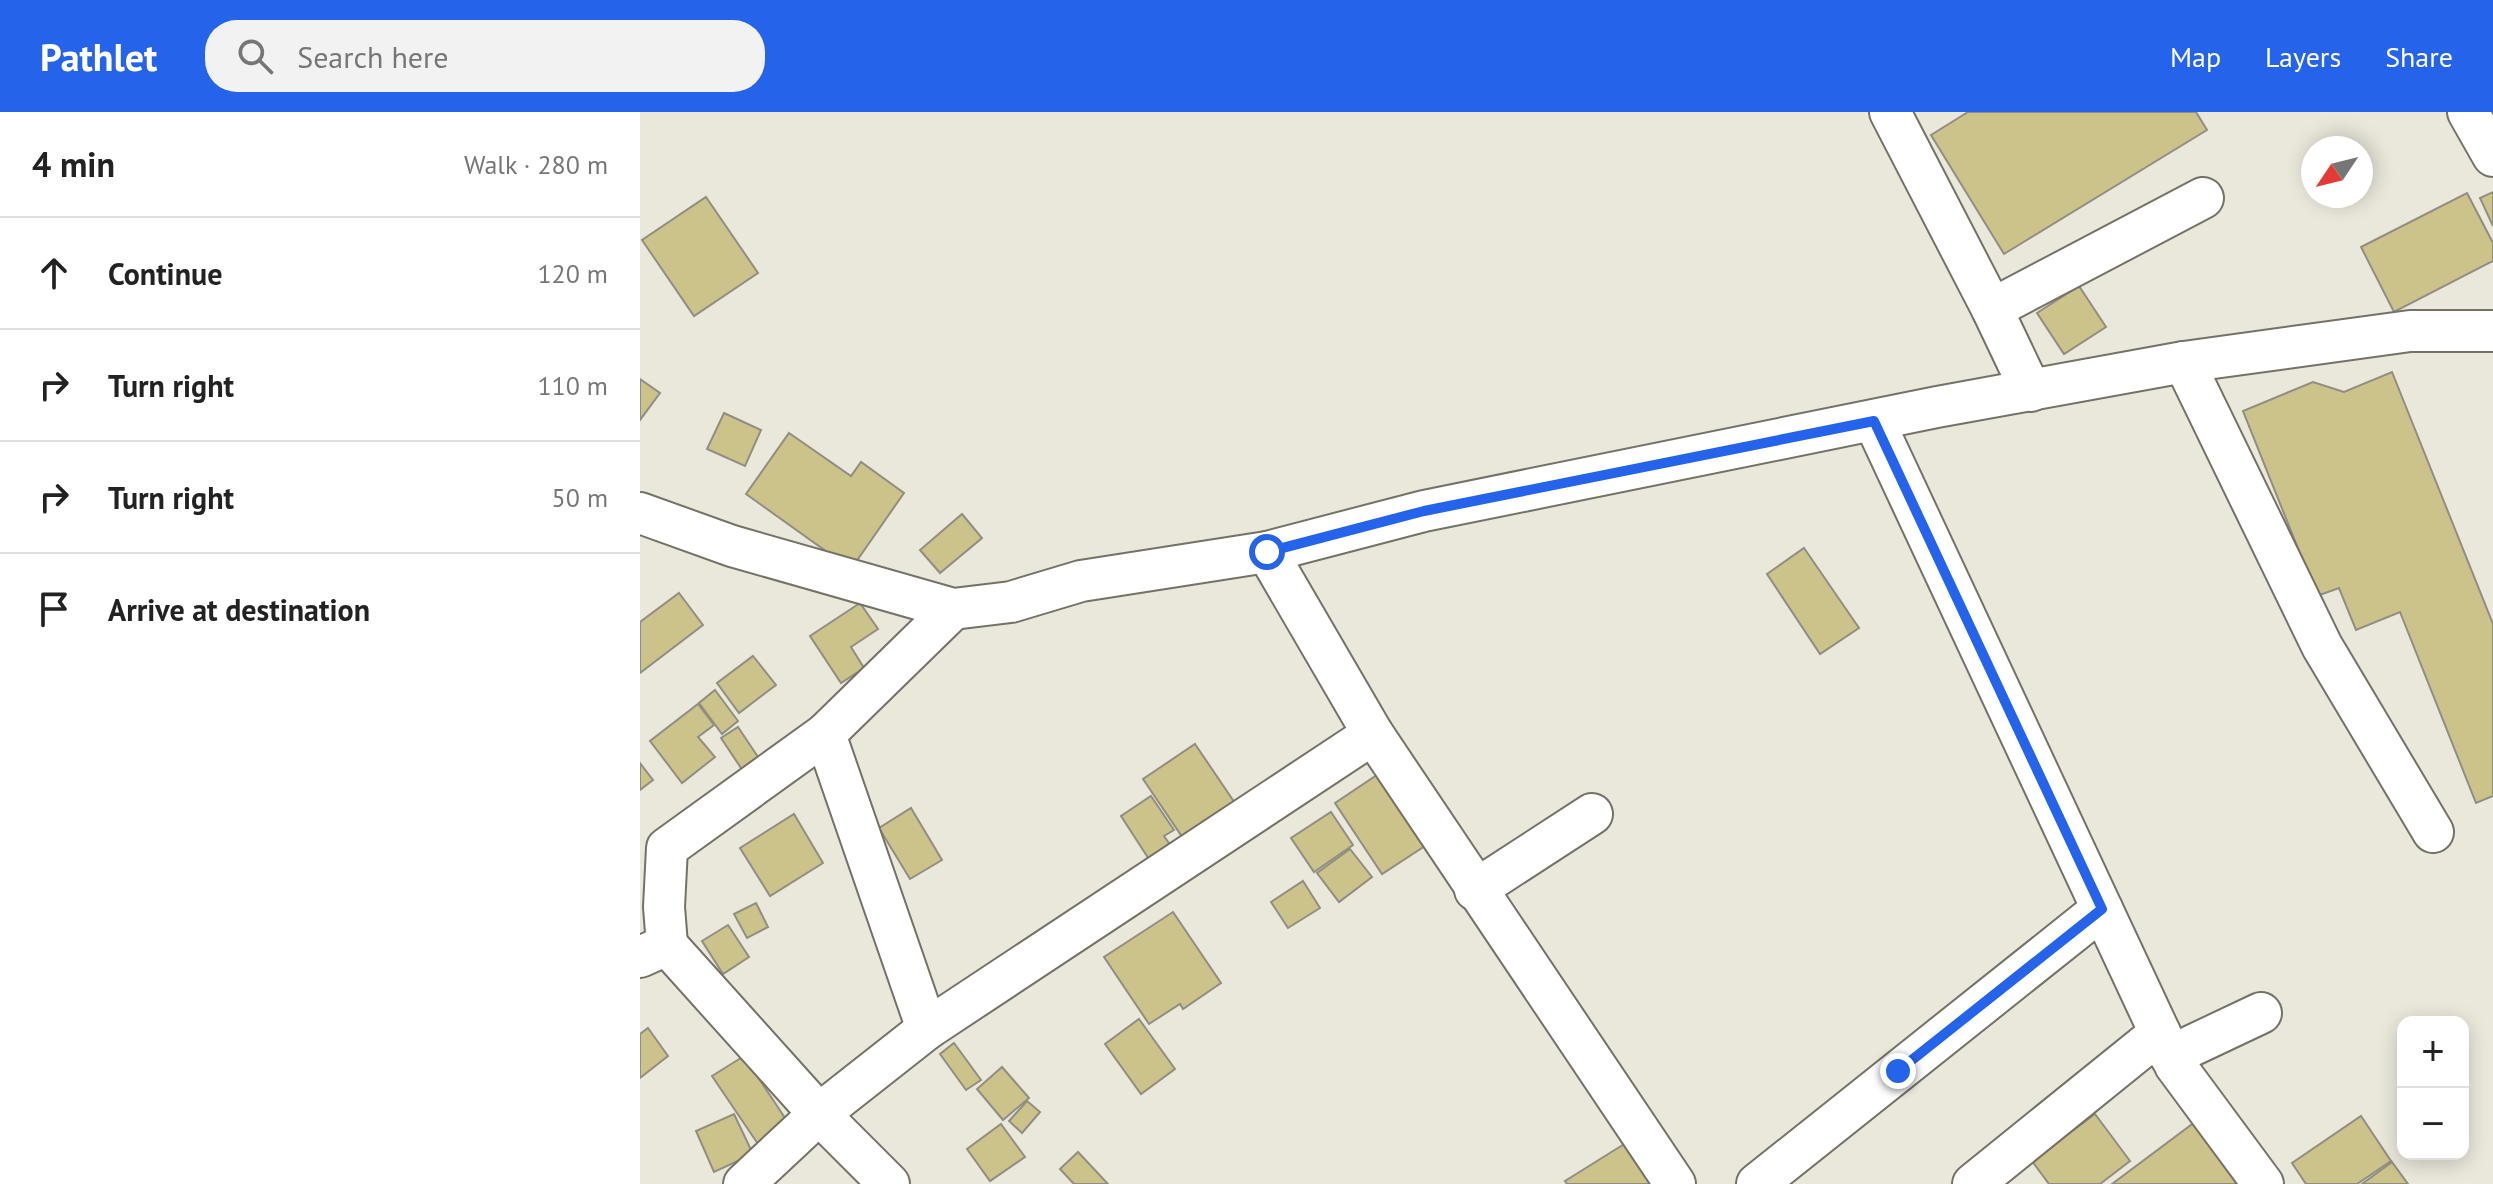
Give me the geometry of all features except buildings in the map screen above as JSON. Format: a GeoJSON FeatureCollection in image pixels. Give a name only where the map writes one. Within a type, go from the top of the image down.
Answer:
{"type":"FeatureCollection","features":[{"type":"Feature","properties":{"kind":"street"},"geometry":{"type":"LineString","coordinates":[[1890,112],[2031,391]]}},
{"type":"Feature","properties":{"kind":"street"},"geometry":{"type":"LineString","coordinates":[[2468,112],[2493,156]]}},
{"type":"Feature","properties":{"kind":"street"},"geometry":{"type":"LineString","coordinates":[[1992,309],[2203,198]]}},
{"type":"Feature","properties":{"kind":"street"},"geometry":{"type":"LineString","coordinates":[[640,513],[732,546],[953,609],[1011,602],[1081,581],[1267,552],[1424,511],[2184,362],[2410,331],[2493,331]]}},
{"type":"Feature","properties":{"kind":"street"},"geometry":{"type":"LineString","coordinates":[[2184,362],[2322,646],[2433,832]]}},
{"type":"Feature","properties":{"kind":"street"},"geometry":{"type":"LineString","coordinates":[[1874,421],[2165,1044],[2262,1183]]}},
{"type":"Feature","properties":{"kind":"street"},"geometry":{"type":"LineString","coordinates":[[1267,552],[1373,734],[1675,1184]]}},
{"type":"Feature","properties":{"kind":"street"},"geometry":{"type":"LineString","coordinates":[[889,1184],[653,951],[664,907],[667,848],[825,734],[953,609]]}},
{"type":"Feature","properties":{"kind":"street"},"geometry":{"type":"LineString","coordinates":[[825,734],[927,1029]]}},
{"type":"Feature","properties":{"kind":"street"},"geometry":{"type":"LineString","coordinates":[[744,1184],[819,1114],[927,1029],[1373,734]]}},
{"type":"Feature","properties":{"kind":"street"},"geometry":{"type":"LineString","coordinates":[[1475,890],[1592,814]]}},
{"type":"Feature","properties":{"kind":"street"},"geometry":{"type":"LineString","coordinates":[[1757,1184],[2102,909]]}},
{"type":"Feature","properties":{"kind":"street"},"geometry":{"type":"LineString","coordinates":[[1973,1184],[2165,1044],[2261,1013]]}},
{"type":"Feature","properties":{"kind":"route"},"geometry":{"type":"LineString","coordinates":[[1267,552],[1424,511],[1874,421],[2102,909],[1898,1071]]}}]}
